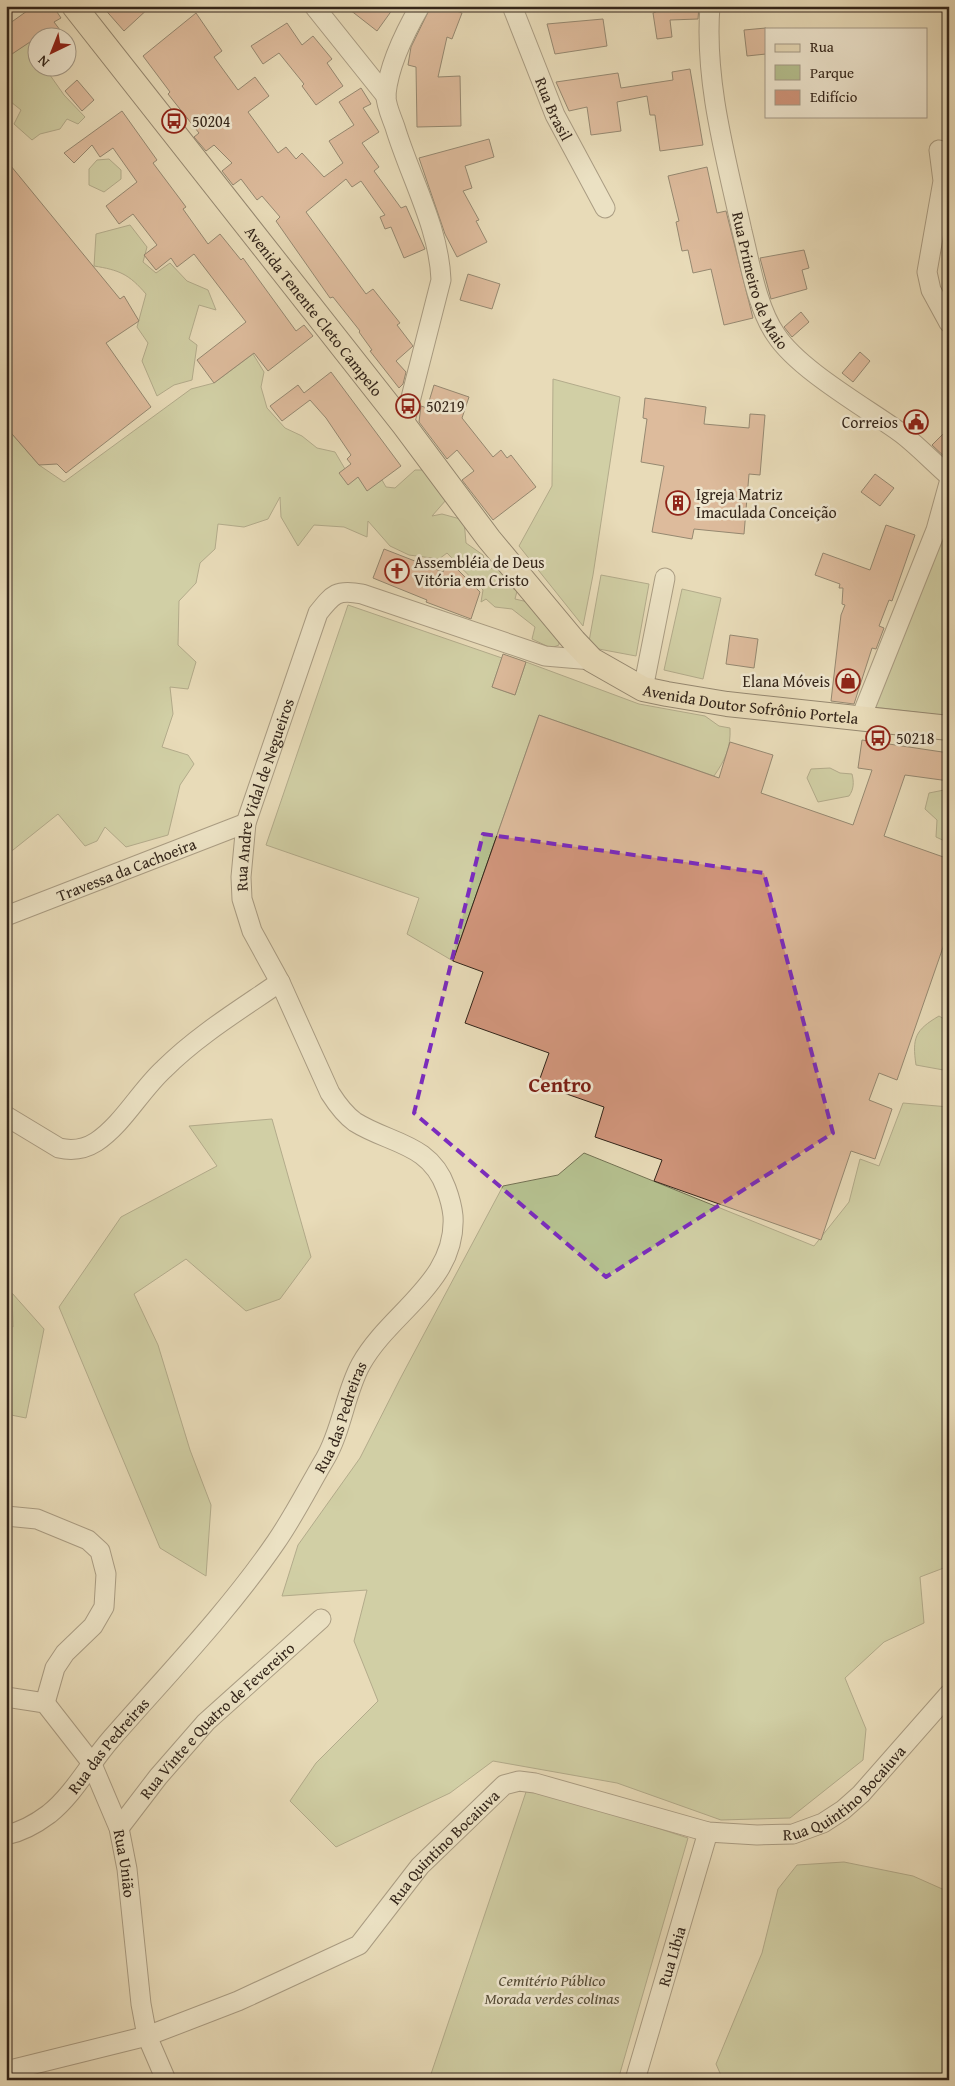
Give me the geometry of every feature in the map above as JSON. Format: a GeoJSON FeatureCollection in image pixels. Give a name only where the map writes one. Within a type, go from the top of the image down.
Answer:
{"type":"FeatureCollection","features":[{"type":"Feature","properties":{"kind":"main road","name":"Avenida Tenente Cleto Campelo"},"geometry":{"type":"LineString","coordinates":[[74,6],[404,425],[489,539],[592,660]]}},
{"type":"Feature","properties":{"kind":"main road","name":"Avenida Doutor Sofrônio Portela"},"geometry":{"type":"LineString","coordinates":[[592,660],[643,688],[727,704],[860,720],[949,728]]}},
{"type":"Feature","properties":{"kind":"street"},"geometry":{"type":"LineString","coordinates":[[314,6],[386,96],[406,164],[425,210],[440,259],[441,280],[404,425]]}},
{"type":"Feature","properties":{"kind":"street"},"geometry":{"type":"LineString","coordinates":[[386,96],[396,55],[420,6]]}},
{"type":"Feature","properties":{"kind":"street","name":"Rua Brasil"},"geometry":{"type":"LineString","coordinates":[[512,6],[555,115],[605,208]]}},
{"type":"Feature","properties":{"kind":"street","name":"Rua Primeiro de Maio"},"geometry":{"type":"LineString","coordinates":[[710,6],[707,40],[723,143],[752,274],[768,320],[776,335],[806,366],[903,435],[949,476]]}},
{"type":"Feature","properties":{"kind":"street"},"geometry":{"type":"LineString","coordinates":[[940,150],[943,181],[927,272],[931,290],[949,323]]}},
{"type":"Feature","properties":{"kind":"street"},"geometry":{"type":"LineString","coordinates":[[860,720],[942,531],[949,483]]}},
{"type":"Feature","properties":{"kind":"street"},"geometry":{"type":"LineString","coordinates":[[643,688],[665,578]]}},
{"type":"Feature","properties":{"kind":"street","name":"Rua Andre Vidal de Negueiros"},"geometry":{"type":"LineString","coordinates":[[280,982],[252,930],[242,899],[240,878],[246,823],[318,613],[336,594],[346,591],[362,594],[545,656],[592,660]]}},
{"type":"Feature","properties":{"kind":"street","name":"Travessa da Cachoeira"},"geometry":{"type":"LineString","coordinates":[[6,916],[246,823]]}},
{"type":"Feature","properties":{"kind":"street"},"geometry":{"type":"LineString","coordinates":[[6,1116],[59,1148],[69,1150],[88,1146],[113,1127],[163,1069],[213,1029],[280,982]]}},
{"type":"Feature","properties":{"kind":"street","name":"Rua das Pedreiras"},"geometry":{"type":"LineString","coordinates":[[6,1835],[37,1822],[51,1813],[66,1797],[91,1762],[230,1602],[277,1542],[328,1455],[362,1363],[432,1281],[444,1263],[453,1236],[453,1213],[441,1176],[433,1163],[413,1148],[356,1122],[339,1107],[330,1093],[280,982]]}},
{"type":"Feature","properties":{"kind":"street"},"geometry":{"type":"LineString","coordinates":[[6,1516],[37,1519],[88,1540],[100,1550],[106,1574],[104,1607],[93,1626],[65,1653],[55,1668],[45,1703],[6,1697]]}},
{"type":"Feature","properties":{"kind":"street","name":"Rua Vinte e Quatro de Fevereiro"},"geometry":{"type":"LineString","coordinates":[[119,1828],[158,1777],[206,1722],[321,1619]]}},
{"type":"Feature","properties":{"kind":"street","name":"Rua Quintino Bocaiuva"},"geometry":{"type":"LineString","coordinates":[[6,2071],[147,2036],[238,2001],[359,1945],[420,1866],[493,1793],[510,1782],[535,1783],[708,1832],[757,1835],[793,1834],[823,1823],[861,1794],[949,1694]]}},
{"type":"Feature","properties":{"kind":"street","name":"Rua União"},"geometry":{"type":"LineString","coordinates":[[45,1703],[91,1762],[119,1828],[127,1869],[140,1995],[147,2036],[166,2080]]}},
{"type":"Feature","properties":{"kind":"street","name":"Rua Libia"},"geometry":{"type":"LineString","coordinates":[[635,2080],[708,1832]]}},
{"type":"Feature","properties":{"kind":"highlighted area"},"geometry":{"type":"Polygon","coordinates":[[[483,834],[764,873],[833,1133],[606,1277],[414,1113],[483,834]]]}},
{"type":"Feature","properties":{"kind":"green space"},"geometry":{"type":"Polygon","coordinates":[[[28,42],[28,78],[52,78],[64,95],[85,117],[78,124],[67,119],[60,129],[40,134],[32,140],[14,124],[21,110],[6,98],[6,46],[28,42]]]}},
{"type":"Feature","properties":{"kind":"green space"},"geometry":{"type":"Polygon","coordinates":[[[109,159],[121,170],[121,179],[104,192],[89,185],[89,169],[97,160],[109,159]]]}},
{"type":"Feature","properties":{"kind":"green space"},"geometry":{"type":"Polygon","coordinates":[[[130,225],[147,247],[143,262],[156,273],[170,263],[187,281],[208,290],[216,310],[199,305],[189,339],[197,345],[192,380],[174,385],[157,396],[142,361],[148,343],[137,327],[146,294],[129,277],[110,269],[94,266],[96,234],[130,225]]]}},
{"type":"Feature","properties":{"kind":"green space"},"geometry":{"type":"Polygon","coordinates":[[[253,354],[264,372],[261,387],[267,408],[285,428],[302,436],[317,448],[335,452],[345,469],[348,484],[358,477],[367,490],[382,480],[386,487],[395,488],[415,470],[425,470],[446,500],[432,516],[442,514],[464,520],[466,543],[483,555],[487,569],[500,567],[506,579],[500,581],[517,591],[515,599],[528,602],[559,640],[559,645],[551,648],[532,639],[535,627],[512,609],[495,607],[486,599],[481,602],[483,590],[447,553],[439,559],[409,555],[390,546],[368,521],[367,537],[344,527],[314,525],[298,546],[281,517],[280,497],[268,519],[244,527],[218,524],[215,549],[200,563],[196,583],[179,601],[178,645],[196,662],[188,689],[170,687],[173,714],[162,747],[188,755],[194,764],[180,785],[168,835],[126,847],[105,827],[97,841],[85,846],[58,814],[8,854],[6,848],[6,427],[39,465],[64,482],[191,389],[214,383],[253,354]]]}},
{"type":"Feature","properties":{"kind":"green space"},"geometry":{"type":"Polygon","coordinates":[[[553,379],[620,397],[593,575],[583,626],[519,546],[552,486],[553,379]]]}},
{"type":"Feature","properties":{"kind":"green space"},"geometry":{"type":"Polygon","coordinates":[[[938,540],[949,542],[949,716],[873,707],[938,540]]]}},
{"type":"Feature","properties":{"kind":"green space"},"geometry":{"type":"Polygon","coordinates":[[[601,575],[649,584],[636,656],[588,647],[601,575]]]}},
{"type":"Feature","properties":{"kind":"green space"},"geometry":{"type":"Polygon","coordinates":[[[682,589],[721,598],[703,679],[664,670],[682,589]]]}},
{"type":"Feature","properties":{"kind":"green space"},"geometry":{"type":"Polygon","coordinates":[[[348,605],[502,658],[492,687],[515,695],[526,662],[639,704],[705,716],[719,726],[730,728],[726,754],[714,776],[539,715],[453,961],[407,934],[419,898],[266,845],[348,605]]]}},
{"type":"Feature","properties":{"kind":"green space"},"geometry":{"type":"Polygon","coordinates":[[[830,768],[840,773],[852,774],[852,791],[849,796],[818,802],[807,778],[811,769],[830,768]]]}},
{"type":"Feature","properties":{"kind":"green space"},"geometry":{"type":"Polygon","coordinates":[[[949,789],[949,843],[936,837],[937,820],[925,809],[929,793],[949,789]]]}},
{"type":"Feature","properties":{"kind":"green space"},"geometry":{"type":"Polygon","coordinates":[[[939,1016],[949,1022],[949,1053],[944,1055],[949,1071],[916,1065],[915,1041],[917,1036],[925,1026],[939,1016]]]}},
{"type":"Feature","properties":{"kind":"green space"},"geometry":{"type":"Polygon","coordinates":[[[903,1103],[949,1107],[949,1566],[920,1577],[924,1623],[884,1642],[845,1678],[866,1729],[863,1760],[790,1818],[721,1820],[617,1783],[493,1761],[450,1793],[336,1847],[290,1801],[316,1763],[378,1701],[354,1641],[367,1590],[282,1596],[298,1545],[360,1458],[503,1186],[558,1175],[584,1153],[814,1246],[849,1202],[860,1159],[879,1166],[903,1103]]]}},
{"type":"Feature","properties":{"kind":"green space"},"geometry":{"type":"Polygon","coordinates":[[[272,1119],[311,1257],[280,1299],[246,1311],[186,1259],[134,1294],[158,1345],[190,1450],[211,1505],[206,1576],[160,1548],[59,1307],[121,1217],[217,1166],[189,1126],[272,1119]]]}},
{"type":"Feature","properties":{"kind":"green space"},"geometry":{"type":"Polygon","coordinates":[[[12,1293],[44,1329],[26,1418],[6,1414],[6,1324],[13,1327],[12,1293]]]}},
{"type":"Feature","properties":{"kind":"green space","name":"Cemitério Público Morada verdes colinas"},"geometry":{"type":"Polygon","coordinates":[[[528,1786],[688,1838],[618,2080],[429,2080],[528,1786]]]}},
{"type":"Feature","properties":{"kind":"green space"},"geometry":{"type":"Polygon","coordinates":[[[844,1862],[913,1876],[949,1892],[949,2080],[723,2080],[716,2064],[762,1953],[778,1889],[797,1865],[844,1862]]]}},
{"type":"Feature","properties":{"kind":"building"},"geometry":{"type":"Polygon","coordinates":[[[34,6],[53,6],[61,18],[54,22],[58,28],[28,28],[28,43],[12,54],[6,46],[6,26],[34,6]]]}},
{"type":"Feature","properties":{"kind":"building"},"geometry":{"type":"Polygon","coordinates":[[[102,6],[151,6],[124,31],[102,6]]]}},
{"type":"Feature","properties":{"kind":"building"},"geometry":{"type":"Polygon","coordinates":[[[345,6],[395,6],[377,31],[345,6]]]}},
{"type":"Feature","properties":{"kind":"building"},"geometry":{"type":"Polygon","coordinates":[[[431,6],[443,6],[462,13],[452,39],[447,37],[438,77],[460,76],[461,126],[417,127],[416,67],[408,65],[411,47],[431,6]]]}},
{"type":"Feature","properties":{"kind":"building"},"geometry":{"type":"Polygon","coordinates":[[[656,6],[699,6],[698,19],[670,20],[672,37],[657,39],[653,13],[656,12],[656,6]]]}},
{"type":"Feature","properties":{"kind":"building"},"geometry":{"type":"Polygon","coordinates":[[[196,13],[222,51],[214,57],[238,90],[255,77],[269,96],[248,112],[278,153],[286,147],[296,159],[302,153],[324,177],[343,163],[329,141],[354,125],[339,102],[361,88],[371,104],[363,108],[379,132],[362,143],[379,167],[374,171],[401,208],[406,206],[425,249],[404,258],[391,227],[385,229],[380,217],[385,215],[361,181],[352,187],[346,179],[306,212],[366,294],[373,289],[400,323],[397,325],[413,346],[396,361],[406,372],[403,384],[399,388],[370,351],[372,350],[360,331],[333,297],[330,298],[276,221],[280,217],[262,196],[257,200],[241,179],[233,185],[222,171],[232,163],[214,145],[206,151],[194,137],[199,133],[168,94],[170,92],[143,56],[196,13]]]}},
{"type":"Feature","properties":{"kind":"building"},"geometry":{"type":"Polygon","coordinates":[[[603,19],[607,46],[555,54],[547,24],[603,19]]]}},
{"type":"Feature","properties":{"kind":"building"},"geometry":{"type":"Polygon","coordinates":[[[287,23],[302,45],[313,36],[332,59],[327,63],[343,86],[316,105],[302,86],[304,84],[279,53],[263,64],[251,46],[287,23]]]}},
{"type":"Feature","properties":{"kind":"building"},"geometry":{"type":"Polygon","coordinates":[[[765,28],[765,54],[747,56],[744,30],[765,28]]]}},
{"type":"Feature","properties":{"kind":"building"},"geometry":{"type":"Polygon","coordinates":[[[690,69],[703,145],[660,151],[655,115],[650,115],[647,96],[617,102],[621,131],[591,135],[587,107],[569,111],[556,82],[618,73],[621,88],[673,80],[672,72],[690,69]]]}},
{"type":"Feature","properties":{"kind":"building"},"geometry":{"type":"Polygon","coordinates":[[[77,80],[94,100],[82,111],[65,91],[77,80]]]}},
{"type":"Feature","properties":{"kind":"building"},"geometry":{"type":"Polygon","coordinates":[[[122,111],[157,160],[153,163],[186,207],[183,209],[208,244],[220,234],[241,260],[243,258],[296,331],[304,325],[313,336],[268,371],[254,353],[214,383],[197,360],[246,322],[194,254],[177,267],[171,258],[156,270],[144,255],[157,245],[133,214],[119,224],[106,206],[137,182],[113,148],[100,157],[92,145],[74,163],[64,153],[122,111]]]}},
{"type":"Feature","properties":{"kind":"building"},"geometry":{"type":"Polygon","coordinates":[[[489,139],[494,157],[465,166],[472,188],[463,191],[479,220],[476,221],[487,242],[457,257],[445,234],[419,158],[489,139]]]}},
{"type":"Feature","properties":{"kind":"building"},"geometry":{"type":"Polygon","coordinates":[[[6,160],[120,299],[124,296],[139,321],[106,343],[151,407],[66,473],[57,464],[39,465],[6,427],[6,160]]]}},
{"type":"Feature","properties":{"kind":"building"},"geometry":{"type":"Polygon","coordinates":[[[707,167],[717,213],[726,211],[753,318],[724,325],[711,269],[693,273],[688,250],[682,251],[676,222],[679,221],[668,176],[707,167]]]}},
{"type":"Feature","properties":{"kind":"building"},"geometry":{"type":"Polygon","coordinates":[[[804,250],[809,268],[802,270],[807,289],[771,299],[760,258],[804,250]]]}},
{"type":"Feature","properties":{"kind":"building"},"geometry":{"type":"Polygon","coordinates":[[[468,274],[500,284],[492,309],[460,300],[468,274]]]}},
{"type":"Feature","properties":{"kind":"building"},"geometry":{"type":"Polygon","coordinates":[[[801,312],[809,322],[792,337],[784,327],[801,312]]]}},
{"type":"Feature","properties":{"kind":"building"},"geometry":{"type":"Polygon","coordinates":[[[860,352],[870,361],[853,382],[842,373],[860,352]]]}},
{"type":"Feature","properties":{"kind":"building"},"geometry":{"type":"Polygon","coordinates":[[[331,372],[401,466],[367,491],[358,477],[348,485],[339,473],[351,464],[347,459],[351,455],[326,418],[310,400],[282,421],[270,406],[298,385],[304,393],[331,372]]]}},
{"type":"Feature","properties":{"kind":"building"},"geometry":{"type":"Polygon","coordinates":[[[434,385],[469,397],[462,418],[493,457],[501,450],[507,458],[511,455],[536,487],[493,520],[462,480],[474,471],[457,450],[447,459],[419,422],[421,406],[427,408],[434,385]]]}},
{"type":"Feature","properties":{"kind":"building"},"geometry":{"type":"Polygon","coordinates":[[[645,398],[706,407],[704,424],[749,428],[750,414],[765,415],[760,475],[749,474],[744,534],[694,529],[692,539],[652,532],[664,466],[641,462],[647,419],[643,418],[645,398]]]}},
{"type":"Feature","properties":{"kind":"building"},"geometry":{"type":"Polygon","coordinates":[[[949,428],[949,461],[932,445],[949,428]]]}},
{"type":"Feature","properties":{"kind":"building"},"geometry":{"type":"Polygon","coordinates":[[[875,474],[894,488],[880,506],[861,492],[875,474]]]}},
{"type":"Feature","properties":{"kind":"building"},"geometry":{"type":"Polygon","coordinates":[[[886,525],[915,535],[892,601],[889,600],[879,626],[884,628],[876,649],[872,648],[854,704],[831,701],[841,615],[845,605],[842,604],[843,588],[839,588],[840,584],[815,575],[823,553],[870,570],[886,525]]]}},
{"type":"Feature","properties":{"kind":"building"},"geometry":{"type":"Polygon","coordinates":[[[384,549],[443,572],[449,561],[480,592],[471,619],[426,602],[427,600],[373,578],[384,549]]]}},
{"type":"Feature","properties":{"kind":"building"},"geometry":{"type":"Polygon","coordinates":[[[730,635],[758,639],[754,668],[726,664],[730,635]]]}},
{"type":"Feature","properties":{"kind":"building"},"geometry":{"type":"Polygon","coordinates":[[[503,654],[526,662],[515,695],[492,687],[503,654]]]}},
{"type":"Feature","properties":{"kind":"building"},"geometry":{"type":"Polygon","coordinates":[[[539,715],[719,778],[730,742],[773,755],[761,793],[853,825],[872,770],[858,768],[862,740],[949,753],[949,781],[905,775],[884,836],[949,859],[949,930],[897,1080],[879,1073],[869,1100],[892,1109],[875,1159],[851,1151],[821,1240],[654,1181],[662,1160],[595,1137],[604,1107],[538,1084],[549,1053],[465,1023],[483,972],[453,961],[539,715]]]}},
{"type":"Feature","properties":{"kind":"place","name":"50204"},"geometry":{"type":"Point","coordinates":[174,121]}},
{"type":"Feature","properties":{"kind":"place","name":"50219"},"geometry":{"type":"Point","coordinates":[408,406]}},
{"type":"Feature","properties":{"kind":"place","name":"Correios"},"geometry":{"type":"Point","coordinates":[916,422]}},
{"type":"Feature","properties":{"kind":"place","name":"Igreja Matriz Imaculada Conceição"},"geometry":{"type":"Point","coordinates":[678,503]}},
{"type":"Feature","properties":{"kind":"place","name":"Assembléia de Deus Vitória em Cristo"},"geometry":{"type":"Point","coordinates":[397,571]}},
{"type":"Feature","properties":{"kind":"place","name":"Elana Móveis"},"geometry":{"type":"Point","coordinates":[848,681]}},
{"type":"Feature","properties":{"kind":"place","name":"50218"},"geometry":{"type":"Point","coordinates":[878,738]}},
{"type":"Feature","properties":{"kind":"district","name":"Centro"},"geometry":{"type":"Point","coordinates":[560,1085]}}]}
